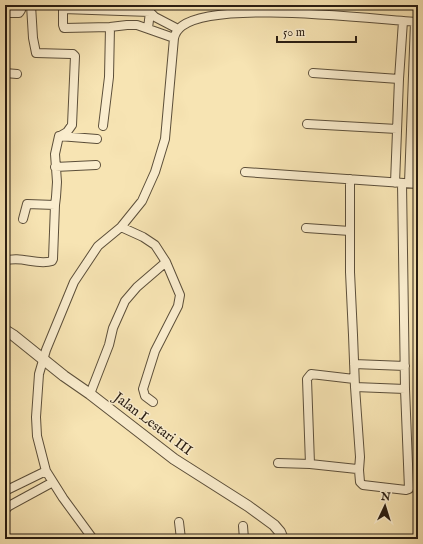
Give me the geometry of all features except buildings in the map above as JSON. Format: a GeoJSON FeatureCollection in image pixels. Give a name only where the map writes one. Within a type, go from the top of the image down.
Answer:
{"type":"FeatureCollection","features":[{"type":"Feature","properties":{"kind":"street"},"geometry":{"type":"LineString","coordinates":[[5,13],[19,13],[19,5]]}},
{"type":"Feature","properties":{"kind":"street"},"geometry":{"type":"LineString","coordinates":[[31,5],[33,38],[36,53],[73,54],[75,56],[72,125],[67,132],[59,136]]}},
{"type":"Feature","properties":{"kind":"street"},"geometry":{"type":"LineString","coordinates":[[150,8],[63,7],[63,25],[64,28],[110,27],[127,24],[148,28],[174,38]]}},
{"type":"Feature","properties":{"kind":"street"},"geometry":{"type":"LineString","coordinates":[[148,28],[150,8]]}},
{"type":"Feature","properties":{"kind":"street"},"geometry":{"type":"LineString","coordinates":[[150,8],[155,17],[178,29]]}},
{"type":"Feature","properties":{"kind":"street"},"geometry":{"type":"LineString","coordinates":[[92,539],[62,498],[46,471],[38,436],[36,417],[39,374],[74,282],[98,246],[121,227],[142,202],[155,172],[165,138],[174,38],[178,29],[198,18],[238,12],[289,12],[417,22],[402,183]]}},
{"type":"Feature","properties":{"kind":"street"},"geometry":{"type":"LineString","coordinates":[[350,179],[350,272],[354,335],[354,383],[360,457],[360,482],[363,485],[406,490],[409,489],[405,389],[402,183],[397,129],[403,21]]}},
{"type":"Feature","properties":{"kind":"street"},"geometry":{"type":"LineString","coordinates":[[103,126],[109,77],[110,27]]}},
{"type":"Feature","properties":{"kind":"street"},"geometry":{"type":"LineString","coordinates":[[5,73],[17,74]]}},
{"type":"Feature","properties":{"kind":"street"},"geometry":{"type":"LineString","coordinates":[[313,73],[399,79]]}},
{"type":"Feature","properties":{"kind":"street"},"geometry":{"type":"LineString","coordinates":[[307,124],[397,129]]}},
{"type":"Feature","properties":{"kind":"street"},"geometry":{"type":"LineString","coordinates":[[59,136],[97,139]]}},
{"type":"Feature","properties":{"kind":"street"},"geometry":{"type":"LineString","coordinates":[[5,260],[13,259],[34,262],[49,262],[53,259],[57,182],[55,154],[59,136]]}},
{"type":"Feature","properties":{"kind":"street"},"geometry":{"type":"LineString","coordinates":[[55,167],[96,165]]}},
{"type":"Feature","properties":{"kind":"street"},"geometry":{"type":"LineString","coordinates":[[245,172],[418,184]]}},
{"type":"Feature","properties":{"kind":"street"},"geometry":{"type":"LineString","coordinates":[[23,219],[27,204],[55,205]]}},
{"type":"Feature","properties":{"kind":"street"},"geometry":{"type":"LineString","coordinates":[[121,227],[143,237],[155,246],[166,262],[180,295],[175,313],[155,351],[143,389],[145,396],[153,402]]}},
{"type":"Feature","properties":{"kind":"street"},"geometry":{"type":"LineString","coordinates":[[306,228],[350,231]]}},
{"type":"Feature","properties":{"kind":"street"},"geometry":{"type":"LineString","coordinates":[[90,394],[109,345],[116,321],[125,302],[137,287],[166,262]]}},
{"type":"Feature","properties":{"kind":"street","name":"Jalan Lestari III"},"geometry":{"type":"LineString","coordinates":[[5,330],[13,334],[64,376],[90,394],[174,459],[248,506],[274,525],[280,532],[283,539]]}},
{"type":"Feature","properties":{"kind":"street"},"geometry":{"type":"LineString","coordinates":[[354,364],[405,366]]}},
{"type":"Feature","properties":{"kind":"street"},"geometry":{"type":"LineString","coordinates":[[310,464],[307,378],[311,374],[354,383],[405,389]]}},
{"type":"Feature","properties":{"kind":"street"},"geometry":{"type":"LineString","coordinates":[[278,462],[357,468],[359,470]]}},
{"type":"Feature","properties":{"kind":"street"},"geometry":{"type":"LineString","coordinates":[[5,491],[46,471]]}},
{"type":"Feature","properties":{"kind":"street"},"geometry":{"type":"LineString","coordinates":[[6,505],[53,482]]}},
{"type":"Feature","properties":{"kind":"street"},"geometry":{"type":"LineString","coordinates":[[178,522],[181,539]]}},
{"type":"Feature","properties":{"kind":"street"},"geometry":{"type":"LineString","coordinates":[[243,526],[244,539]]}}]}
